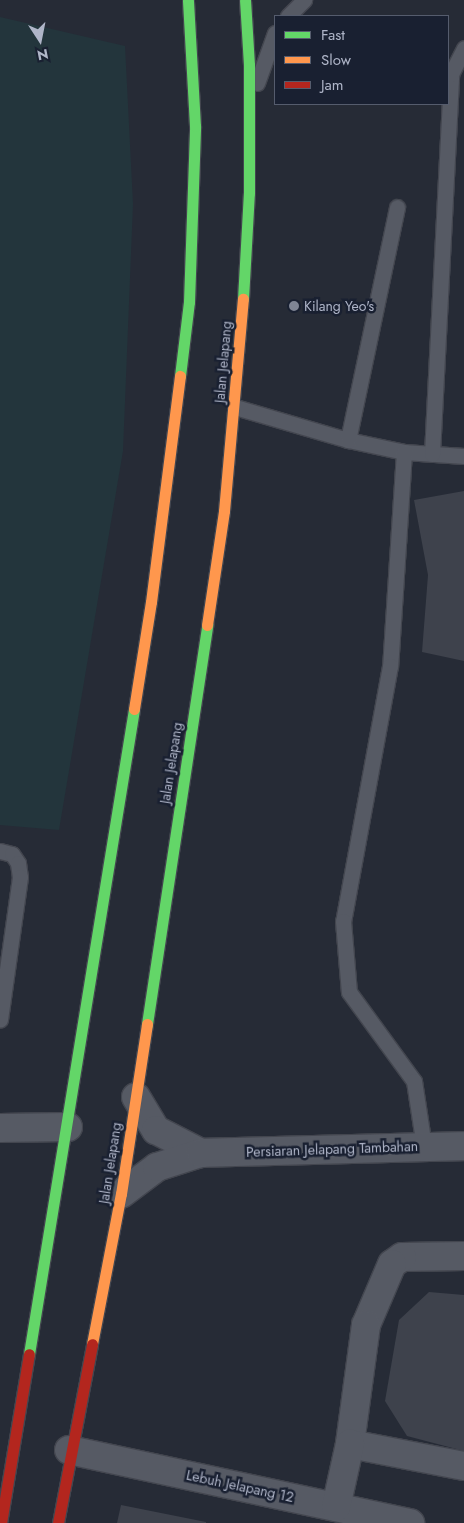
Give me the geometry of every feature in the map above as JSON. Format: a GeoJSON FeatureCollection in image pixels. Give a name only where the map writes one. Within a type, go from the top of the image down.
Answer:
{"type":"FeatureCollection","features":[{"type":"Feature","properties":{"kind":"main road"},"geometry":{"type":"LineString","coordinates":[[1,1523],[8,1430],[68,1127],[151,602],[190,302],[196,126],[188,0]]}},
{"type":"Feature","properties":{"kind":"main road","name":"Jalan Jelapang"},"geometry":{"type":"LineString","coordinates":[[58,1523],[70,1450],[121,1194],[222,521],[234,407],[245,270],[250,108],[245,0]]}},
{"type":"Feature","properties":{"kind":"street","name":"Persiaran Jelapang Tambahan"},"geometry":{"type":"LineString","coordinates":[[136,1097],[156,1130],[201,1152]]}},
{"type":"Feature","properties":{"kind":"street"},"geometry":{"type":"LineString","coordinates":[[0,1128],[68,1127]]}},
{"type":"Feature","properties":{"kind":"street","name":"Persiaran Jelapang Tambahan"},"geometry":{"type":"LineString","coordinates":[[121,1194],[157,1167],[201,1152],[464,1146]]}},
{"type":"Feature","properties":{"kind":"street"},"geometry":{"type":"LineString","coordinates":[[336,1506],[350,1444],[366,1326],[392,1264],[402,1257],[464,1256]]}},
{"type":"Feature","properties":{"kind":"street"},"geometry":{"type":"LineString","coordinates":[[350,1444],[464,1466]]}},
{"type":"Feature","properties":{"kind":"street","name":"Lebuh Jelapang 12"},"geometry":{"type":"LineString","coordinates":[[70,1450],[410,1523]]}},
{"type":"Feature","properties":{"kind":"lane"},"geometry":{"type":"LineString","coordinates":[[289,15],[304,0]]}},
{"type":"Feature","properties":{"kind":"lane"},"geometry":{"type":"LineString","coordinates":[[250,108],[270,42],[274,35]]}},
{"type":"Feature","properties":{"kind":"lane"},"geometry":{"type":"LineString","coordinates":[[432,454],[451,74],[464,48]]}},
{"type":"Feature","properties":{"kind":"lane"},"geometry":{"type":"LineString","coordinates":[[348,440],[397,207]]}},
{"type":"Feature","properties":{"kind":"lane"},"geometry":{"type":"LineString","coordinates":[[234,407],[348,440],[404,452],[464,456]]}},
{"type":"Feature","properties":{"kind":"lane"},"geometry":{"type":"LineString","coordinates":[[404,452],[390,666],[343,921],[349,992],[414,1081],[424,1146]]}},
{"type":"Feature","properties":{"kind":"lane"},"geometry":{"type":"LineString","coordinates":[[0,851],[12,854],[18,863],[20,876],[0,1020]]}},
{"type":"Feature","properties":{"kind":"shaded area"},"geometry":{"type":"Polygon","coordinates":[[[0,17],[125,46],[133,204],[123,451],[59,830],[0,825],[0,17]]]}},
{"type":"Feature","properties":{"kind":"building"},"geometry":{"type":"Polygon","coordinates":[[[464,491],[464,661],[422,652],[428,575],[414,500],[464,491]]]}},
{"type":"Feature","properties":{"kind":"building"},"geometry":{"type":"Polygon","coordinates":[[[429,1292],[464,1295],[464,1451],[407,1436],[385,1401],[399,1320],[429,1292]]]}},
{"type":"Feature","properties":{"kind":"building"},"geometry":{"type":"Polygon","coordinates":[[[121,1505],[206,1522],[206,1523],[117,1523],[121,1505]]]}},
{"type":"Feature","properties":{"kind":"traffic: fast"},"geometry":{"type":"LineString","coordinates":[[180,376],[189,302],[195,126],[188,0]]}},
{"type":"Feature","properties":{"kind":"traffic: fast"},"geometry":{"type":"LineString","coordinates":[[243,299],[249,193],[249,65],[245,0]]}},
{"type":"Feature","properties":{"kind":"traffic: fast"},"geometry":{"type":"LineString","coordinates":[[147,1024],[207,625]]}},
{"type":"Feature","properties":{"kind":"traffic: fast"},"geometry":{"type":"LineString","coordinates":[[29,1354],[134,709]]}},
{"type":"Feature","properties":{"kind":"traffic: slow"},"geometry":{"type":"LineString","coordinates":[[207,625],[224,511],[243,299]]}},
{"type":"Feature","properties":{"kind":"traffic: slow"},"geometry":{"type":"LineString","coordinates":[[134,709],[151,602],[180,376]]}},
{"type":"Feature","properties":{"kind":"traffic: slow"},"geometry":{"type":"LineString","coordinates":[[92,1344],[121,1194],[147,1024]]}},
{"type":"Feature","properties":{"kind":"traffic: jam"},"geometry":{"type":"LineString","coordinates":[[58,1523],[92,1344]]}},
{"type":"Feature","properties":{"kind":"traffic: jam"},"geometry":{"type":"LineString","coordinates":[[1,1523],[29,1354]]}},
{"type":"Feature","properties":{"kind":"place","name":"Kilang Yeo's"},"geometry":{"type":"Point","coordinates":[294,306]}}]}
